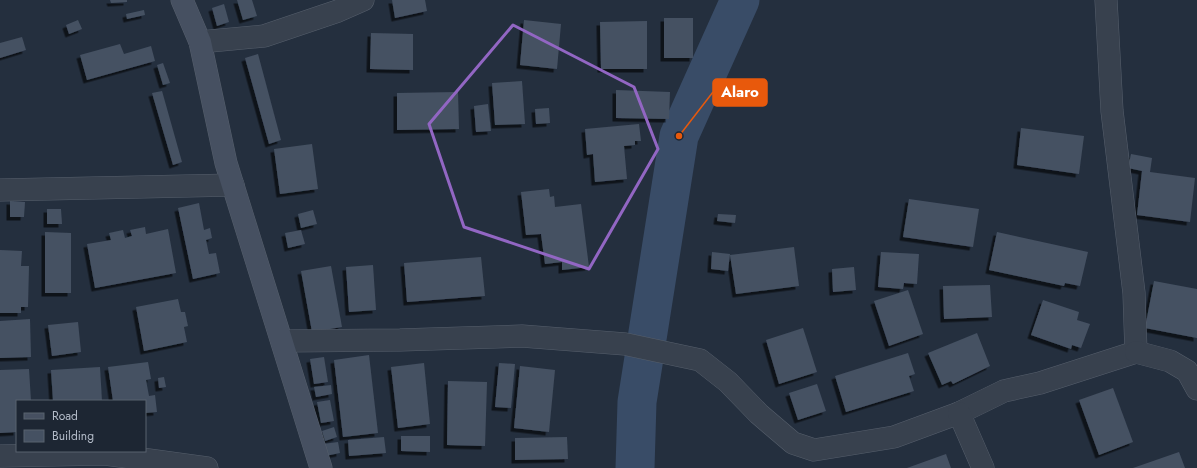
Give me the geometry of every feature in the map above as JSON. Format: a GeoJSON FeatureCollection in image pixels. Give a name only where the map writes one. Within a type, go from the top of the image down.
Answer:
{"type":"FeatureCollection","features":[{"type":"Feature","properties":{"kind":"street"},"geometry":{"type":"LineString","coordinates":[[182,0],[200,42],[226,163],[321,468]]}},
{"type":"Feature","properties":{"kind":"street"},"geometry":{"type":"LineString","coordinates":[[200,42],[264,36],[338,11],[364,0]]}},
{"type":"Feature","properties":{"kind":"street"},"geometry":{"type":"LineString","coordinates":[[1106,0],[1112,111],[1134,293],[1136,352]]}},
{"type":"Feature","properties":{"kind":"street"},"geometry":{"type":"LineString","coordinates":[[0,190],[233,185]]}},
{"type":"Feature","properties":{"kind":"street"},"geometry":{"type":"LineString","coordinates":[[282,341],[400,340],[522,336],[625,344],[700,360],[728,382],[759,414],[793,444],[814,450],[894,436],[959,413],[1004,391],[1040,383],[1136,352],[1170,361],[1187,371],[1197,389]]}},
{"type":"Feature","properties":{"kind":"street"},"geometry":{"type":"LineString","coordinates":[[959,413],[983,468]]}},
{"type":"Feature","properties":{"kind":"street"},"geometry":{"type":"LineString","coordinates":[[0,456],[105,454],[207,468]]}},
{"type":"Feature","properties":{"kind":"highlighted area"},"geometry":{"type":"Polygon","coordinates":[[[513,25],[634,87],[658,149],[589,269],[464,227],[429,124],[513,25]]]}},
{"type":"Feature","properties":{"kind":"building"},"geometry":{"type":"Polygon","coordinates":[[[110,0],[127,0],[127,2],[111,3],[110,0]]]}},
{"type":"Feature","properties":{"kind":"building"},"geometry":{"type":"Polygon","coordinates":[[[237,0],[252,0],[257,16],[243,20],[237,0]]]}},
{"type":"Feature","properties":{"kind":"building"},"geometry":{"type":"Polygon","coordinates":[[[392,0],[425,0],[427,11],[395,18],[392,0]]]}},
{"type":"Feature","properties":{"kind":"building"},"geometry":{"type":"Polygon","coordinates":[[[224,4],[229,22],[217,26],[212,8],[224,4]]]}},
{"type":"Feature","properties":{"kind":"building"},"geometry":{"type":"Polygon","coordinates":[[[144,10],[145,15],[127,19],[126,14],[144,10]]]}},
{"type":"Feature","properties":{"kind":"building"},"geometry":{"type":"Polygon","coordinates":[[[664,18],[693,18],[693,58],[664,58],[664,18]]]}},
{"type":"Feature","properties":{"kind":"building"},"geometry":{"type":"Polygon","coordinates":[[[78,20],[82,29],[69,34],[66,25],[78,20]]]}},
{"type":"Feature","properties":{"kind":"building"},"geometry":{"type":"Polygon","coordinates":[[[524,20],[561,24],[557,69],[520,65],[524,20]]]}},
{"type":"Feature","properties":{"kind":"building"},"geometry":{"type":"Polygon","coordinates":[[[647,21],[647,69],[601,69],[600,22],[647,21]]]}},
{"type":"Feature","properties":{"kind":"building"},"geometry":{"type":"Polygon","coordinates":[[[371,33],[413,34],[413,70],[370,69],[371,33]]]}},
{"type":"Feature","properties":{"kind":"building"},"geometry":{"type":"Polygon","coordinates":[[[22,37],[26,50],[0,58],[0,43],[22,37]]]}},
{"type":"Feature","properties":{"kind":"building"},"geometry":{"type":"Polygon","coordinates":[[[120,44],[124,54],[151,46],[155,61],[87,80],[80,55],[120,44]]]}},
{"type":"Feature","properties":{"kind":"building"},"geometry":{"type":"Polygon","coordinates":[[[258,54],[281,140],[269,144],[245,58],[258,54]]]}},
{"type":"Feature","properties":{"kind":"building"},"geometry":{"type":"Polygon","coordinates":[[[163,63],[170,83],[163,85],[157,65],[163,63]]]}},
{"type":"Feature","properties":{"kind":"building"},"geometry":{"type":"Polygon","coordinates":[[[522,81],[525,124],[495,125],[492,83],[522,81]]]}},
{"type":"Feature","properties":{"kind":"building"},"geometry":{"type":"Polygon","coordinates":[[[616,90],[670,92],[669,119],[616,118],[616,90]]]}},
{"type":"Feature","properties":{"kind":"building"},"geometry":{"type":"Polygon","coordinates":[[[162,91],[182,162],[173,165],[152,93],[162,91]]]}},
{"type":"Feature","properties":{"kind":"building"},"geometry":{"type":"Polygon","coordinates":[[[458,92],[459,129],[397,130],[397,93],[458,92]]]}},
{"type":"Feature","properties":{"kind":"building"},"geometry":{"type":"Polygon","coordinates":[[[488,104],[491,131],[476,132],[474,106],[488,104]]]}},
{"type":"Feature","properties":{"kind":"building"},"geometry":{"type":"Polygon","coordinates":[[[549,108],[550,123],[536,124],[535,109],[549,108]]]}},
{"type":"Feature","properties":{"kind":"building"},"geometry":{"type":"Polygon","coordinates":[[[639,124],[641,141],[635,141],[635,145],[624,146],[627,179],[595,182],[593,154],[587,155],[585,129],[639,124]]]}},
{"type":"Feature","properties":{"kind":"building"},"geometry":{"type":"Polygon","coordinates":[[[1021,128],[1084,136],[1079,174],[1017,165],[1021,128]]]}},
{"type":"Feature","properties":{"kind":"building"},"geometry":{"type":"Polygon","coordinates":[[[312,144],[318,189],[280,194],[274,149],[312,144]]]}},
{"type":"Feature","properties":{"kind":"building"},"geometry":{"type":"Polygon","coordinates":[[[1131,154],[1152,158],[1150,172],[1195,178],[1190,222],[1137,215],[1142,171],[1147,172],[1128,168],[1131,154]]]}},
{"type":"Feature","properties":{"kind":"building"},"geometry":{"type":"Polygon","coordinates":[[[549,189],[550,197],[554,196],[555,207],[581,204],[589,267],[562,270],[562,262],[545,264],[541,234],[526,235],[521,192],[549,189]]]}},
{"type":"Feature","properties":{"kind":"building"},"geometry":{"type":"Polygon","coordinates":[[[909,199],[979,209],[973,247],[903,237],[909,199]]]}},
{"type":"Feature","properties":{"kind":"building"},"geometry":{"type":"Polygon","coordinates":[[[10,201],[25,202],[24,217],[10,217],[10,201]]]}},
{"type":"Feature","properties":{"kind":"building"},"geometry":{"type":"Polygon","coordinates":[[[199,203],[204,230],[210,228],[212,238],[206,240],[209,254],[216,253],[220,273],[193,279],[178,208],[199,203]]]}},
{"type":"Feature","properties":{"kind":"building"},"geometry":{"type":"Polygon","coordinates":[[[47,209],[61,209],[62,224],[47,224],[47,209]]]}},
{"type":"Feature","properties":{"kind":"building"},"geometry":{"type":"Polygon","coordinates":[[[313,210],[317,224],[301,228],[298,214],[313,210]]]}},
{"type":"Feature","properties":{"kind":"building"},"geometry":{"type":"Polygon","coordinates":[[[718,214],[736,215],[735,223],[717,221],[718,214]]]}},
{"type":"Feature","properties":{"kind":"building"},"geometry":{"type":"Polygon","coordinates":[[[145,227],[146,234],[168,229],[176,273],[95,288],[87,244],[111,240],[109,233],[123,230],[125,238],[132,236],[130,230],[145,227]]]}},
{"type":"Feature","properties":{"kind":"building"},"geometry":{"type":"Polygon","coordinates":[[[301,230],[305,244],[288,248],[285,233],[301,230]]]}},
{"type":"Feature","properties":{"kind":"building"},"geometry":{"type":"Polygon","coordinates":[[[45,232],[71,233],[71,293],[45,293],[45,232]]]}},
{"type":"Feature","properties":{"kind":"building"},"geometry":{"type":"Polygon","coordinates":[[[997,232],[1088,252],[1080,286],[1065,283],[1064,286],[989,270],[997,232]]]}},
{"type":"Feature","properties":{"kind":"building"},"geometry":{"type":"Polygon","coordinates":[[[794,247],[799,286],[736,294],[730,255],[794,247]]]}},
{"type":"Feature","properties":{"kind":"building"},"geometry":{"type":"Polygon","coordinates":[[[0,250],[22,251],[21,266],[29,266],[28,307],[21,307],[21,313],[0,313],[0,250]]]}},
{"type":"Feature","properties":{"kind":"building"},"geometry":{"type":"Polygon","coordinates":[[[712,252],[730,254],[728,271],[711,269],[712,252]]]}},
{"type":"Feature","properties":{"kind":"building"},"geometry":{"type":"Polygon","coordinates":[[[881,252],[919,254],[917,284],[904,283],[903,289],[878,287],[881,252]]]}},
{"type":"Feature","properties":{"kind":"building"},"geometry":{"type":"Polygon","coordinates":[[[481,257],[485,296],[407,302],[404,263],[481,257]]]}},
{"type":"Feature","properties":{"kind":"building"},"geometry":{"type":"Polygon","coordinates":[[[373,265],[376,310],[349,312],[346,267],[373,265]]]}},
{"type":"Feature","properties":{"kind":"building"},"geometry":{"type":"Polygon","coordinates":[[[331,266],[342,327],[312,332],[301,271],[331,266]]]}},
{"type":"Feature","properties":{"kind":"building"},"geometry":{"type":"Polygon","coordinates":[[[854,267],[856,290],[833,292],[832,269],[854,267]]]}},
{"type":"Feature","properties":{"kind":"building"},"geometry":{"type":"Polygon","coordinates":[[[1154,281],[1197,289],[1197,338],[1145,328],[1154,281]]]}},
{"type":"Feature","properties":{"kind":"building"},"geometry":{"type":"Polygon","coordinates":[[[990,285],[992,317],[944,319],[943,286],[990,285]]]}},
{"type":"Feature","properties":{"kind":"building"},"geometry":{"type":"Polygon","coordinates":[[[908,290],[923,334],[889,346],[874,301],[908,290]]]}},
{"type":"Feature","properties":{"kind":"building"},"geometry":{"type":"Polygon","coordinates":[[[178,299],[181,312],[185,312],[188,326],[184,327],[187,342],[144,351],[136,307],[178,299]]]}},
{"type":"Feature","properties":{"kind":"building"},"geometry":{"type":"Polygon","coordinates":[[[1043,300],[1079,312],[1077,320],[1090,324],[1081,348],[1072,345],[1071,349],[1031,335],[1043,300]]]}},
{"type":"Feature","properties":{"kind":"building"},"geometry":{"type":"Polygon","coordinates":[[[30,319],[31,357],[0,358],[0,321],[30,319]]]}},
{"type":"Feature","properties":{"kind":"building"},"geometry":{"type":"Polygon","coordinates":[[[78,322],[81,352],[52,356],[48,325],[78,322]]]}},
{"type":"Feature","properties":{"kind":"building"},"geometry":{"type":"Polygon","coordinates":[[[803,328],[817,372],[779,384],[766,340],[803,328]]]}},
{"type":"Feature","properties":{"kind":"building"},"geometry":{"type":"Polygon","coordinates":[[[977,333],[990,366],[953,384],[951,381],[942,385],[928,353],[977,333]]]}},
{"type":"Feature","properties":{"kind":"building"},"geometry":{"type":"Polygon","coordinates":[[[908,353],[915,374],[909,376],[914,391],[846,412],[835,376],[908,353]]]}},
{"type":"Feature","properties":{"kind":"building"},"geometry":{"type":"Polygon","coordinates":[[[369,355],[378,433],[343,437],[334,360],[369,355]]]}},
{"type":"Feature","properties":{"kind":"building"},"geometry":{"type":"Polygon","coordinates":[[[324,357],[328,382],[314,384],[310,359],[324,357]]]}},
{"type":"Feature","properties":{"kind":"building"},"geometry":{"type":"Polygon","coordinates":[[[148,362],[151,379],[146,380],[149,396],[155,395],[157,412],[146,413],[146,400],[113,400],[108,367],[148,362]]]}},
{"type":"Feature","properties":{"kind":"building"},"geometry":{"type":"Polygon","coordinates":[[[424,363],[430,424],[398,428],[391,367],[424,363]]]}},
{"type":"Feature","properties":{"kind":"building"},"geometry":{"type":"Polygon","coordinates":[[[499,363],[515,364],[511,408],[495,407],[499,363]]]}},
{"type":"Feature","properties":{"kind":"building"},"geometry":{"type":"Polygon","coordinates":[[[520,366],[555,370],[549,432],[514,428],[520,366]]]}},
{"type":"Feature","properties":{"kind":"building"},"geometry":{"type":"Polygon","coordinates":[[[100,367],[102,400],[53,400],[51,370],[100,367]]]}},
{"type":"Feature","properties":{"kind":"building"},"geometry":{"type":"Polygon","coordinates":[[[29,369],[31,400],[16,400],[16,432],[0,433],[0,370],[29,369]]]}},
{"type":"Feature","properties":{"kind":"building"},"geometry":{"type":"Polygon","coordinates":[[[164,377],[166,387],[159,388],[158,378],[164,377]]]}},
{"type":"Feature","properties":{"kind":"building"},"geometry":{"type":"Polygon","coordinates":[[[448,381],[487,382],[485,446],[447,445],[448,381]]]}},
{"type":"Feature","properties":{"kind":"building"},"geometry":{"type":"Polygon","coordinates":[[[817,384],[826,411],[798,420],[789,393],[817,384]]]}},
{"type":"Feature","properties":{"kind":"building"},"geometry":{"type":"Polygon","coordinates":[[[331,385],[332,394],[316,397],[314,387],[331,385]]]}},
{"type":"Feature","properties":{"kind":"building"},"geometry":{"type":"Polygon","coordinates":[[[1113,388],[1133,442],[1099,455],[1079,400],[1113,388]]]}},
{"type":"Feature","properties":{"kind":"building"},"geometry":{"type":"Polygon","coordinates":[[[330,400],[334,421],[321,423],[317,402],[330,400]]]}},
{"type":"Feature","properties":{"kind":"building"},"geometry":{"type":"Polygon","coordinates":[[[334,427],[337,437],[325,441],[322,431],[334,427]]]}},
{"type":"Feature","properties":{"kind":"building"},"geometry":{"type":"Polygon","coordinates":[[[401,436],[430,436],[430,452],[401,451],[401,436]]]}},
{"type":"Feature","properties":{"kind":"building"},"geometry":{"type":"Polygon","coordinates":[[[384,437],[386,453],[349,456],[348,440],[384,437]]]}},
{"type":"Feature","properties":{"kind":"building"},"geometry":{"type":"Polygon","coordinates":[[[567,437],[568,459],[515,460],[515,438],[567,437]]]}},
{"type":"Feature","properties":{"kind":"building"},"geometry":{"type":"Polygon","coordinates":[[[338,442],[340,453],[325,456],[323,444],[338,442]]]}},
{"type":"Feature","properties":{"kind":"building"},"geometry":{"type":"Polygon","coordinates":[[[1179,452],[1185,468],[1133,468],[1179,452]]]}},
{"type":"Feature","properties":{"kind":"building"},"geometry":{"type":"Polygon","coordinates":[[[946,454],[951,468],[907,468],[946,454]]]}},
{"type":"Feature","properties":{"kind":"waterway"},"geometry":{"type":"LineString","coordinates":[[635,468],[637,402],[679,136],[740,0]]}},
{"type":"Feature","properties":{"kind":"place","name":"Alaro"},"geometry":{"type":"Point","coordinates":[679,136]}}]}
